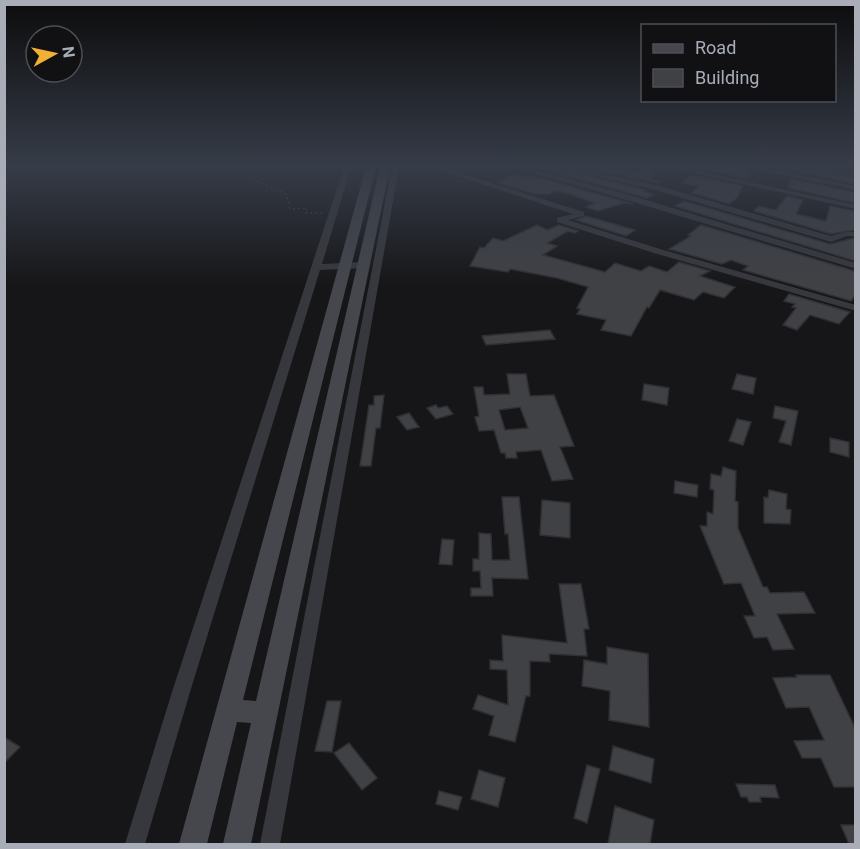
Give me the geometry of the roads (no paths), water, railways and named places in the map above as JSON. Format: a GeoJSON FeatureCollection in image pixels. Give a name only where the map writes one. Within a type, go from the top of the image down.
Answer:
{"type":"FeatureCollection","features":[{"type":"Feature","properties":{"kind":"main road"},"geometry":{"type":"LineString","coordinates":[[193,844],[360,207]]}},
{"type":"Feature","properties":{"kind":"main road"},"geometry":{"type":"LineString","coordinates":[[237,844],[377,207]]}},
{"type":"Feature","properties":{"kind":"main road"},"geometry":{"type":"LineString","coordinates":[[228,710],[266,713]]}},
{"type":"Feature","properties":{"kind":"street"},"geometry":{"type":"LineString","coordinates":[[135,844],[181,692],[336,207]]}},
{"type":"Feature","properties":{"kind":"street"},"geometry":{"type":"LineString","coordinates":[[270,844],[389,207]]}},
{"type":"Feature","properties":{"kind":"street"},"geometry":{"type":"LineString","coordinates":[[558,207],[581,214],[560,220],[657,251],[855,308]]}},
{"type":"Feature","properties":{"kind":"street"},"geometry":{"type":"LineString","coordinates":[[658,207],[855,266]]}},
{"type":"Feature","properties":{"kind":"street"},"geometry":{"type":"LineString","coordinates":[[720,207],[831,239],[855,234]]}},
{"type":"Feature","properties":{"kind":"street"},"geometry":{"type":"LineString","coordinates":[[831,239],[843,262]]}},
{"type":"Feature","properties":{"kind":"street"},"geometry":{"type":"LineString","coordinates":[[317,267],[364,265]]}}]}
